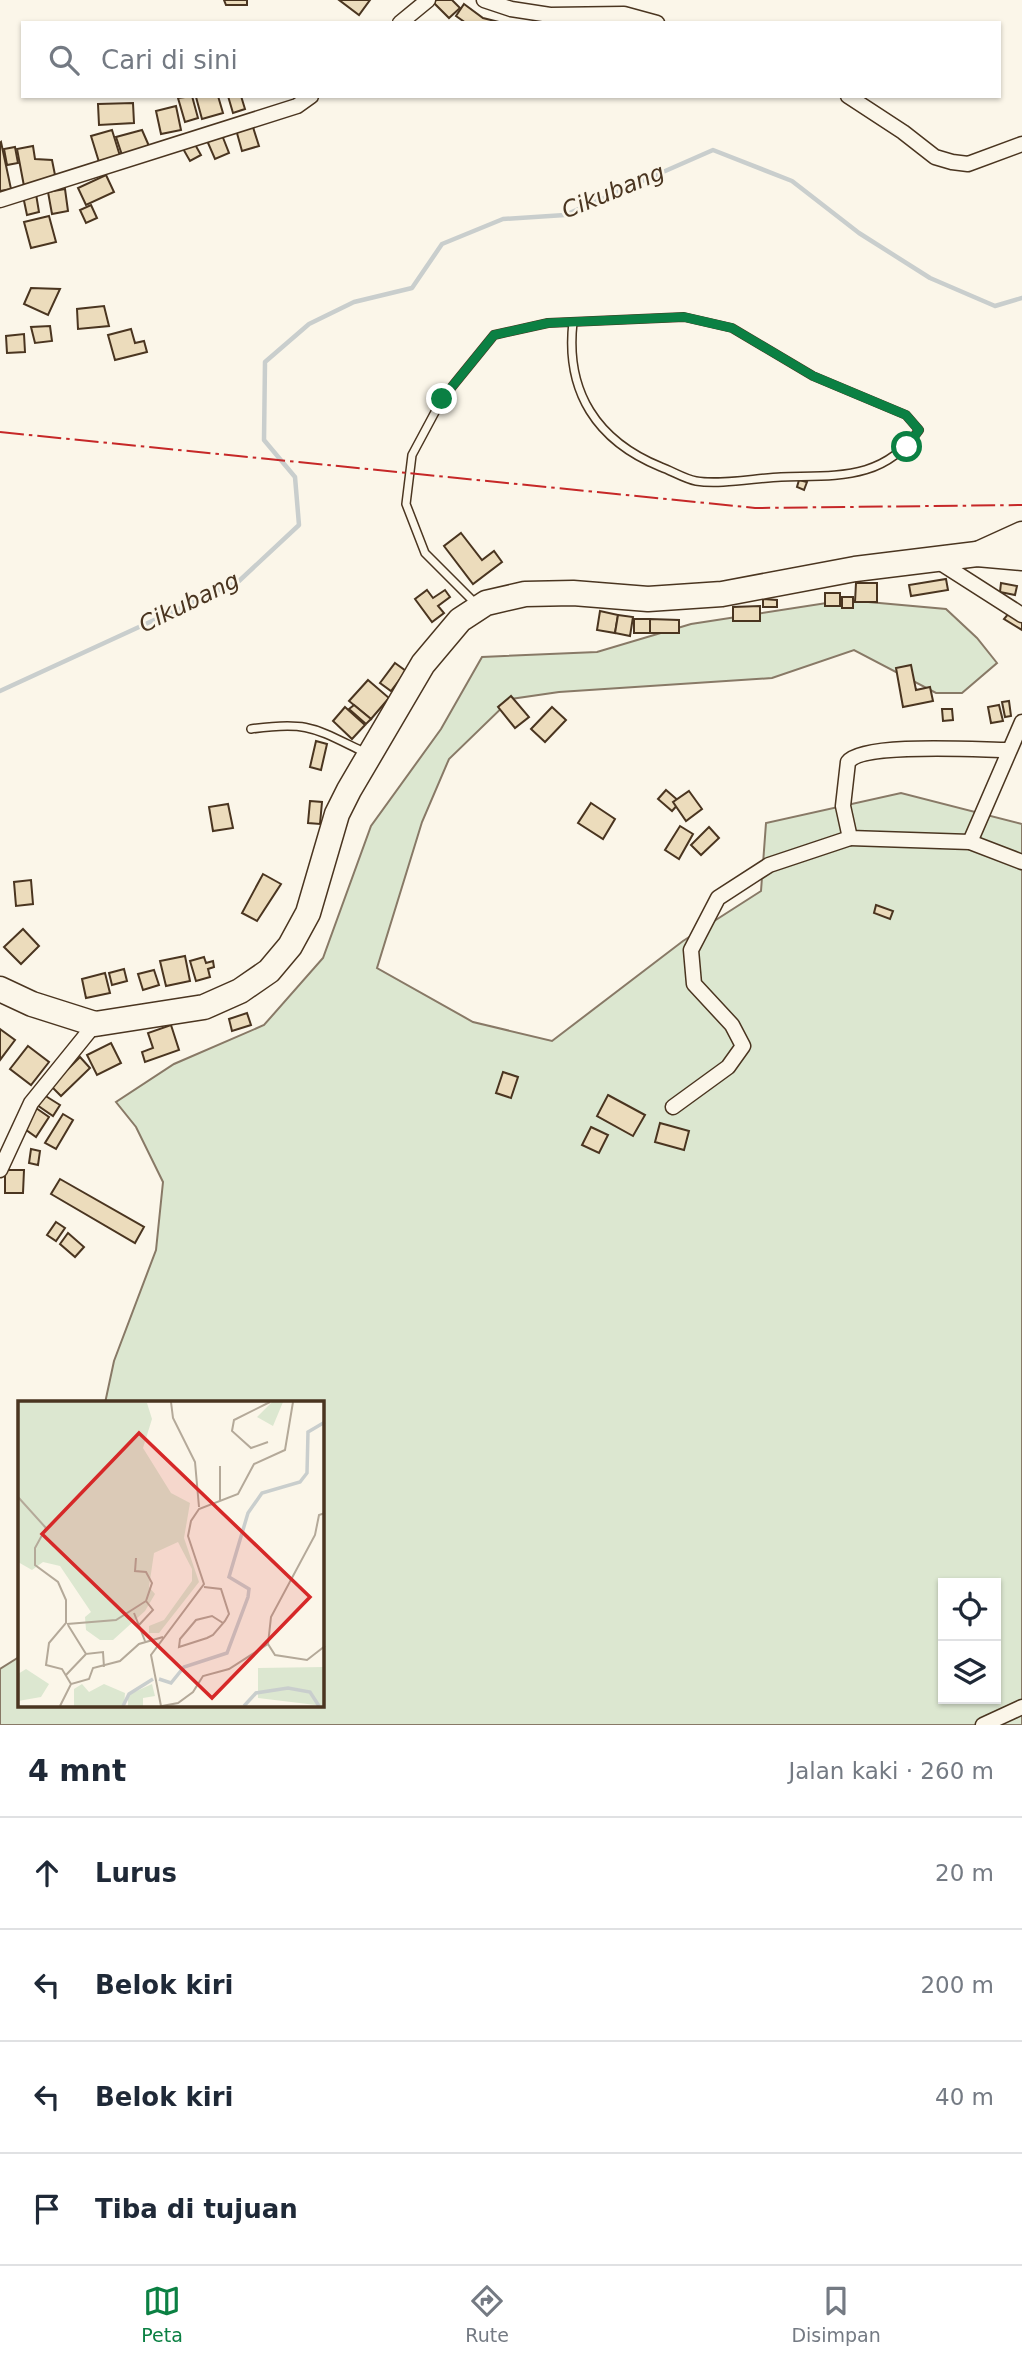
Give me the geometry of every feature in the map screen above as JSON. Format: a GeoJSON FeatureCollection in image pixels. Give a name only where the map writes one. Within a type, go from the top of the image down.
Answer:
{"type":"FeatureCollection","features":[{"type":"Feature","properties":{"kind":"highway"},"geometry":{"type":"LineString","coordinates":[[977,554],[1022,534]]}},
{"type":"Feature","properties":{"kind":"highway"},"geometry":{"type":"LineString","coordinates":[[0,989],[32,1004],[95,1024],[204,1007],[240,990],[269,971],[290,946],[308,913],[337,814],[438,643],[460,620],[480,607],[525,594],[573,593],[614,599],[648,599],[722,594],[855,569],[935,559],[977,554],[1022,558]]}},
{"type":"Feature","properties":{"kind":"street"},"geometry":{"type":"LineString","coordinates":[[402,21],[428,0]]}},
{"type":"Feature","properties":{"kind":"street"},"geometry":{"type":"LineString","coordinates":[[484,0],[511,9],[550,15],[624,14],[650,21]]}},
{"type":"Feature","properties":{"kind":"street"},"geometry":{"type":"LineString","coordinates":[[0,200],[297,106],[308,98]]}},
{"type":"Feature","properties":{"kind":"street"},"geometry":{"type":"LineString","coordinates":[[851,98],[904,132],[934,157],[952,162],[968,164],[1022,144]]}},
{"type":"Feature","properties":{"kind":"street"},"geometry":{"type":"LineString","coordinates":[[935,559],[1022,615]]}},
{"type":"Feature","properties":{"kind":"street"},"geometry":{"type":"LineString","coordinates":[[970,842],[1022,722]]}},
{"type":"Feature","properties":{"kind":"street"},"geometry":{"type":"LineString","coordinates":[[850,838],[843,806],[848,762],[858,754],[912,750],[1008,750]]}},
{"type":"Feature","properties":{"kind":"street"},"geometry":{"type":"LineString","coordinates":[[673,1107],[728,1067],[743,1046],[732,1025],[694,984],[691,950],[718,898],[769,865],[850,838],[970,842],[1022,862]]}},
{"type":"Feature","properties":{"kind":"street"},"geometry":{"type":"LineString","coordinates":[[0,1170],[31,1103],[95,1024]]}},
{"type":"Feature","properties":{"kind":"street"},"geometry":{"type":"LineString","coordinates":[[983,1725],[1022,1707]]}},
{"type":"Feature","properties":{"kind":"lane"},"geometry":{"type":"LineString","coordinates":[[480,607],[425,553],[406,504],[412,455],[442,399],[494,335],[548,323],[684,317],[732,328],[813,376],[906,415],[919,430],[907,447],[873,470],[845,474],[696,481],[632,455],[591,416],[573,369],[573,322]]}},
{"type":"Feature","properties":{"kind":"lane"},"geometry":{"type":"LineString","coordinates":[[251,729],[291,724],[310,726],[371,756]]}},
{"type":"Feature","properties":{"kind":"green space"},"geometry":{"type":"Polygon","coordinates":[[[846,600],[946,609],[977,638],[997,663],[962,693],[936,693],[854,650],[772,678],[559,692],[511,699],[449,759],[422,822],[377,968],[473,1022],[552,1041],[683,941],[761,891],[766,823],[901,793],[1022,824],[1022,1725],[0,1725],[0,1669],[18,1658],[18,1708],[324,1708],[324,1401],[105,1401],[114,1361],[156,1250],[163,1182],[136,1127],[116,1102],[174,1064],[264,1025],[323,958],[371,826],[441,729],[482,657],[597,652],[691,624],[846,600]]]}},
{"type":"Feature","properties":{"kind":"building"},"geometry":{"type":"Polygon","coordinates":[[[224,0],[247,0],[247,5],[226,5],[224,0]]]}},
{"type":"Feature","properties":{"kind":"building"},"geometry":{"type":"Polygon","coordinates":[[[339,0],[370,0],[359,15],[339,0]]]}},
{"type":"Feature","properties":{"kind":"building"},"geometry":{"type":"Polygon","coordinates":[[[436,0],[452,0],[460,8],[449,18],[434,3],[436,0]]]}},
{"type":"Feature","properties":{"kind":"building"},"geometry":{"type":"Polygon","coordinates":[[[464,4],[483,18],[495,21],[463,21],[456,16],[464,4]]]}},
{"type":"Feature","properties":{"kind":"building"},"geometry":{"type":"Polygon","coordinates":[[[178,98],[193,98],[198,118],[185,122],[178,98]]]}},
{"type":"Feature","properties":{"kind":"building"},"geometry":{"type":"Polygon","coordinates":[[[196,98],[219,98],[223,113],[202,119],[196,98]]]}},
{"type":"Feature","properties":{"kind":"building"},"geometry":{"type":"Polygon","coordinates":[[[229,98],[242,98],[245,109],[233,113],[229,98]]]}},
{"type":"Feature","properties":{"kind":"building"},"geometry":{"type":"Polygon","coordinates":[[[133,103],[134,123],[99,125],[98,104],[133,103]]]}},
{"type":"Feature","properties":{"kind":"building"},"geometry":{"type":"Polygon","coordinates":[[[176,106],[181,130],[161,134],[156,111],[176,106]]]}},
{"type":"Feature","properties":{"kind":"building"},"geometry":{"type":"Polygon","coordinates":[[[251,121],[259,146],[242,151],[235,126],[251,121]]]}},
{"type":"Feature","properties":{"kind":"building"},"geometry":{"type":"Polygon","coordinates":[[[112,130],[120,156],[99,162],[91,136],[112,130]]]}},
{"type":"Feature","properties":{"kind":"building"},"geometry":{"type":"Polygon","coordinates":[[[142,130],[149,146],[122,155],[116,137],[142,130]]]}},
{"type":"Feature","properties":{"kind":"building"},"geometry":{"type":"Polygon","coordinates":[[[220,130],[229,153],[215,159],[205,136],[220,130]]]}},
{"type":"Feature","properties":{"kind":"building"},"geometry":{"type":"Polygon","coordinates":[[[193,141],[201,155],[190,161],[182,147],[193,141]]]}},
{"type":"Feature","properties":{"kind":"building"},"geometry":{"type":"Polygon","coordinates":[[[0,143],[11,189],[0,191],[0,143]]]}},
{"type":"Feature","properties":{"kind":"building"},"geometry":{"type":"Polygon","coordinates":[[[33,146],[35,159],[52,160],[56,180],[24,186],[17,149],[33,146]]]}},
{"type":"Feature","properties":{"kind":"building"},"geometry":{"type":"Polygon","coordinates":[[[15,147],[18,163],[7,165],[4,149],[15,147]]]}},
{"type":"Feature","properties":{"kind":"building"},"geometry":{"type":"Polygon","coordinates":[[[106,175],[114,192],[86,205],[78,188],[106,175]]]}},
{"type":"Feature","properties":{"kind":"building"},"geometry":{"type":"Polygon","coordinates":[[[65,189],[68,211],[52,214],[48,192],[65,189]]]}},
{"type":"Feature","properties":{"kind":"building"},"geometry":{"type":"Polygon","coordinates":[[[36,194],[39,212],[27,215],[23,196],[36,194]]]}},
{"type":"Feature","properties":{"kind":"building"},"geometry":{"type":"Polygon","coordinates":[[[91,205],[97,218],[86,223],[80,210],[91,205]]]}},
{"type":"Feature","properties":{"kind":"building"},"geometry":{"type":"Polygon","coordinates":[[[49,216],[56,242],[31,248],[24,222],[49,216]]]}},
{"type":"Feature","properties":{"kind":"building"},"geometry":{"type":"Polygon","coordinates":[[[31,288],[60,289],[48,315],[24,304],[31,288]]]}},
{"type":"Feature","properties":{"kind":"building"},"geometry":{"type":"Polygon","coordinates":[[[104,306],[109,326],[78,329],[77,309],[104,306]]]}},
{"type":"Feature","properties":{"kind":"building"},"geometry":{"type":"Polygon","coordinates":[[[50,326],[52,341],[35,343],[31,327],[50,326]]]}},
{"type":"Feature","properties":{"kind":"building"},"geometry":{"type":"Polygon","coordinates":[[[131,329],[135,343],[144,341],[147,352],[115,360],[108,335],[131,329]]]}},
{"type":"Feature","properties":{"kind":"building"},"geometry":{"type":"Polygon","coordinates":[[[24,334],[25,352],[7,353],[6,336],[24,334]]]}},
{"type":"Feature","properties":{"kind":"building"},"geometry":{"type":"Polygon","coordinates":[[[799,480],[807,482],[804,490],[797,487],[799,480]]]}},
{"type":"Feature","properties":{"kind":"building"},"geometry":{"type":"Polygon","coordinates":[[[461,533],[482,560],[494,551],[502,562],[473,584],[444,546],[461,533]]]}},
{"type":"Feature","properties":{"kind":"building"},"geometry":{"type":"Polygon","coordinates":[[[946,579],[948,590],[911,596],[909,585],[946,579]]]}},
{"type":"Feature","properties":{"kind":"building"},"geometry":{"type":"Polygon","coordinates":[[[856,583],[877,583],[877,602],[855,602],[856,583]]]}},
{"type":"Feature","properties":{"kind":"building"},"geometry":{"type":"Polygon","coordinates":[[[1001,583],[1017,586],[1015,595],[1000,592],[1001,583]]]}},
{"type":"Feature","properties":{"kind":"building"},"geometry":{"type":"Polygon","coordinates":[[[427,590],[433,598],[445,590],[450,597],[438,606],[444,613],[432,622],[415,599],[427,590]]]}},
{"type":"Feature","properties":{"kind":"building"},"geometry":{"type":"Polygon","coordinates":[[[825,593],[840,593],[840,606],[825,606],[825,593]]]}},
{"type":"Feature","properties":{"kind":"building"},"geometry":{"type":"Polygon","coordinates":[[[842,597],[853,597],[853,608],[842,608],[842,597]]]}},
{"type":"Feature","properties":{"kind":"building"},"geometry":{"type":"Polygon","coordinates":[[[763,599],[777,600],[777,607],[763,607],[763,599]]]}},
{"type":"Feature","properties":{"kind":"building"},"geometry":{"type":"Polygon","coordinates":[[[760,606],[760,621],[733,621],[733,607],[760,606]]]}},
{"type":"Feature","properties":{"kind":"building"},"geometry":{"type":"Polygon","coordinates":[[[600,611],[618,615],[615,633],[597,630],[600,611]]]}},
{"type":"Feature","properties":{"kind":"building"},"geometry":{"type":"Polygon","coordinates":[[[1009,613],[1022,621],[1022,630],[1004,619],[1009,613]]]}},
{"type":"Feature","properties":{"kind":"building"},"geometry":{"type":"Polygon","coordinates":[[[618,615],[633,617],[630,636],[615,633],[618,615]]]}},
{"type":"Feature","properties":{"kind":"building"},"geometry":{"type":"Polygon","coordinates":[[[634,619],[650,619],[650,633],[634,633],[634,619]]]}},
{"type":"Feature","properties":{"kind":"building"},"geometry":{"type":"Polygon","coordinates":[[[650,619],[679,620],[679,633],[650,633],[650,619]]]}},
{"type":"Feature","properties":{"kind":"building"},"geometry":{"type":"Polygon","coordinates":[[[395,663],[406,671],[391,691],[380,683],[395,663]]]}},
{"type":"Feature","properties":{"kind":"building"},"geometry":{"type":"Polygon","coordinates":[[[911,665],[916,690],[930,687],[933,701],[903,707],[896,668],[911,665]]]}},
{"type":"Feature","properties":{"kind":"building"},"geometry":{"type":"Polygon","coordinates":[[[368,680],[389,698],[371,719],[349,701],[368,680]]]}},
{"type":"Feature","properties":{"kind":"building"},"geometry":{"type":"Polygon","coordinates":[[[511,696],[529,717],[515,728],[498,707],[511,696]]]}},
{"type":"Feature","properties":{"kind":"building"},"geometry":{"type":"Polygon","coordinates":[[[1009,701],[1011,716],[1005,717],[1002,702],[1009,701]]]}},
{"type":"Feature","properties":{"kind":"building"},"geometry":{"type":"Polygon","coordinates":[[[354,705],[371,719],[366,724],[349,709],[354,705]]]}},
{"type":"Feature","properties":{"kind":"building"},"geometry":{"type":"Polygon","coordinates":[[[999,705],[1003,721],[991,723],[988,707],[999,705]]]}},
{"type":"Feature","properties":{"kind":"building"},"geometry":{"type":"Polygon","coordinates":[[[345,707],[365,725],[352,739],[333,721],[345,707]]]}},
{"type":"Feature","properties":{"kind":"building"},"geometry":{"type":"Polygon","coordinates":[[[552,707],[566,720],[545,742],[531,729],[552,707]]]}},
{"type":"Feature","properties":{"kind":"building"},"geometry":{"type":"Polygon","coordinates":[[[942,709],[952,709],[953,720],[943,721],[942,709]]]}},
{"type":"Feature","properties":{"kind":"building"},"geometry":{"type":"Polygon","coordinates":[[[316,741],[327,744],[321,770],[310,767],[316,741]]]}},
{"type":"Feature","properties":{"kind":"building"},"geometry":{"type":"Polygon","coordinates":[[[666,790],[680,802],[672,811],[658,799],[666,790]]]}},
{"type":"Feature","properties":{"kind":"building"},"geometry":{"type":"Polygon","coordinates":[[[689,791],[702,809],[686,821],[673,802],[689,791]]]}},
{"type":"Feature","properties":{"kind":"building"},"geometry":{"type":"Polygon","coordinates":[[[310,801],[322,802],[320,824],[308,823],[310,801]]]}},
{"type":"Feature","properties":{"kind":"building"},"geometry":{"type":"Polygon","coordinates":[[[591,803],[615,819],[603,839],[578,823],[591,803]]]}},
{"type":"Feature","properties":{"kind":"building"},"geometry":{"type":"Polygon","coordinates":[[[228,804],[233,828],[213,831],[209,807],[228,804]]]}},
{"type":"Feature","properties":{"kind":"building"},"geometry":{"type":"Polygon","coordinates":[[[680,826],[693,834],[679,859],[665,850],[680,826]]]}},
{"type":"Feature","properties":{"kind":"building"},"geometry":{"type":"Polygon","coordinates":[[[709,827],[719,838],[701,855],[691,845],[709,827]]]}},
{"type":"Feature","properties":{"kind":"building"},"geometry":{"type":"Polygon","coordinates":[[[263,874],[281,884],[257,921],[242,913],[263,874]]]}},
{"type":"Feature","properties":{"kind":"building"},"geometry":{"type":"Polygon","coordinates":[[[31,880],[33,904],[16,906],[14,882],[31,880]]]}},
{"type":"Feature","properties":{"kind":"building"},"geometry":{"type":"Polygon","coordinates":[[[876,905],[893,911],[890,919],[874,913],[876,905]]]}},
{"type":"Feature","properties":{"kind":"building"},"geometry":{"type":"Polygon","coordinates":[[[23,929],[39,946],[21,964],[4,947],[23,929]]]}},
{"type":"Feature","properties":{"kind":"building"},"geometry":{"type":"Polygon","coordinates":[[[185,956],[190,981],[166,986],[160,961],[185,956]]]}},
{"type":"Feature","properties":{"kind":"building"},"geometry":{"type":"Polygon","coordinates":[[[204,957],[206,963],[213,961],[214,967],[208,969],[210,977],[196,981],[190,961],[204,957]]]}},
{"type":"Feature","properties":{"kind":"building"},"geometry":{"type":"Polygon","coordinates":[[[124,969],[127,981],[112,985],[109,973],[124,969]]]}},
{"type":"Feature","properties":{"kind":"building"},"geometry":{"type":"Polygon","coordinates":[[[154,970],[159,985],[143,990],[138,974],[154,970]]]}},
{"type":"Feature","properties":{"kind":"building"},"geometry":{"type":"Polygon","coordinates":[[[105,973],[110,993],[86,998],[82,979],[105,973]]]}},
{"type":"Feature","properties":{"kind":"building"},"geometry":{"type":"Polygon","coordinates":[[[247,1013],[251,1025],[232,1031],[229,1019],[247,1013]]]}},
{"type":"Feature","properties":{"kind":"building"},"geometry":{"type":"Polygon","coordinates":[[[171,1025],[179,1050],[145,1062],[142,1052],[153,1048],[148,1033],[171,1025]]]}},
{"type":"Feature","properties":{"kind":"building"},"geometry":{"type":"Polygon","coordinates":[[[0,1029],[15,1040],[0,1060],[0,1029]]]}},
{"type":"Feature","properties":{"kind":"building"},"geometry":{"type":"Polygon","coordinates":[[[111,1043],[121,1063],[97,1075],[87,1055],[111,1043]]]}},
{"type":"Feature","properties":{"kind":"building"},"geometry":{"type":"Polygon","coordinates":[[[28,1046],[49,1062],[31,1085],[10,1069],[28,1046]]]}},
{"type":"Feature","properties":{"kind":"building"},"geometry":{"type":"Polygon","coordinates":[[[80,1057],[90,1068],[61,1096],[51,1086],[80,1057]]]}},
{"type":"Feature","properties":{"kind":"building"},"geometry":{"type":"Polygon","coordinates":[[[503,1072],[518,1077],[511,1098],[496,1093],[503,1072]]]}},
{"type":"Feature","properties":{"kind":"building"},"geometry":{"type":"Polygon","coordinates":[[[44,1095],[60,1105],[53,1116],[37,1105],[44,1095]]]}},
{"type":"Feature","properties":{"kind":"building"},"geometry":{"type":"Polygon","coordinates":[[[608,1095],[645,1115],[633,1136],[597,1116],[608,1095]]]}},
{"type":"Feature","properties":{"kind":"building"},"geometry":{"type":"Polygon","coordinates":[[[36,1108],[49,1117],[36,1137],[22,1127],[36,1108]]]}},
{"type":"Feature","properties":{"kind":"building"},"geometry":{"type":"Polygon","coordinates":[[[63,1114],[73,1120],[56,1149],[45,1143],[63,1114]]]}},
{"type":"Feature","properties":{"kind":"building"},"geometry":{"type":"Polygon","coordinates":[[[660,1123],[689,1131],[684,1150],[655,1142],[660,1123]]]}},
{"type":"Feature","properties":{"kind":"building"},"geometry":{"type":"Polygon","coordinates":[[[591,1127],[608,1135],[599,1153],[582,1145],[591,1127]]]}},
{"type":"Feature","properties":{"kind":"building"},"geometry":{"type":"Polygon","coordinates":[[[31,1149],[40,1151],[38,1165],[29,1163],[31,1149]]]}},
{"type":"Feature","properties":{"kind":"building"},"geometry":{"type":"Polygon","coordinates":[[[5,1170],[24,1170],[23,1193],[5,1193],[5,1170]]]}},
{"type":"Feature","properties":{"kind":"building"},"geometry":{"type":"Polygon","coordinates":[[[60,1179],[144,1227],[135,1243],[51,1194],[60,1179]]]}},
{"type":"Feature","properties":{"kind":"building"},"geometry":{"type":"Polygon","coordinates":[[[56,1222],[65,1228],[56,1241],[47,1235],[56,1222]]]}},
{"type":"Feature","properties":{"kind":"building"},"geometry":{"type":"Polygon","coordinates":[[[68,1233],[84,1247],[75,1257],[60,1244],[68,1233]]]}},
{"type":"Feature","properties":{"kind":"waterway","name":"Cikubang"},"geometry":{"type":"LineString","coordinates":[[0,691],[239,581],[299,525],[295,477],[264,440],[265,362],[309,324],[354,302],[412,288],[442,244],[503,219],[565,215],[713,150],[792,181],[859,233],[930,278],[995,306],[1022,298]]}},
{"type":"Feature","properties":{"kind":"power"},"geometry":{"type":"LineString","coordinates":[[0,432],[755,508],[1022,505]]}},
{"type":"Feature","properties":{"kind":"route"},"geometry":{"type":"LineString","coordinates":[[442,399],[494,335],[548,323],[684,317],[732,328],[782,361],[859,397],[906,415],[919,430],[907,447]]}}]}
